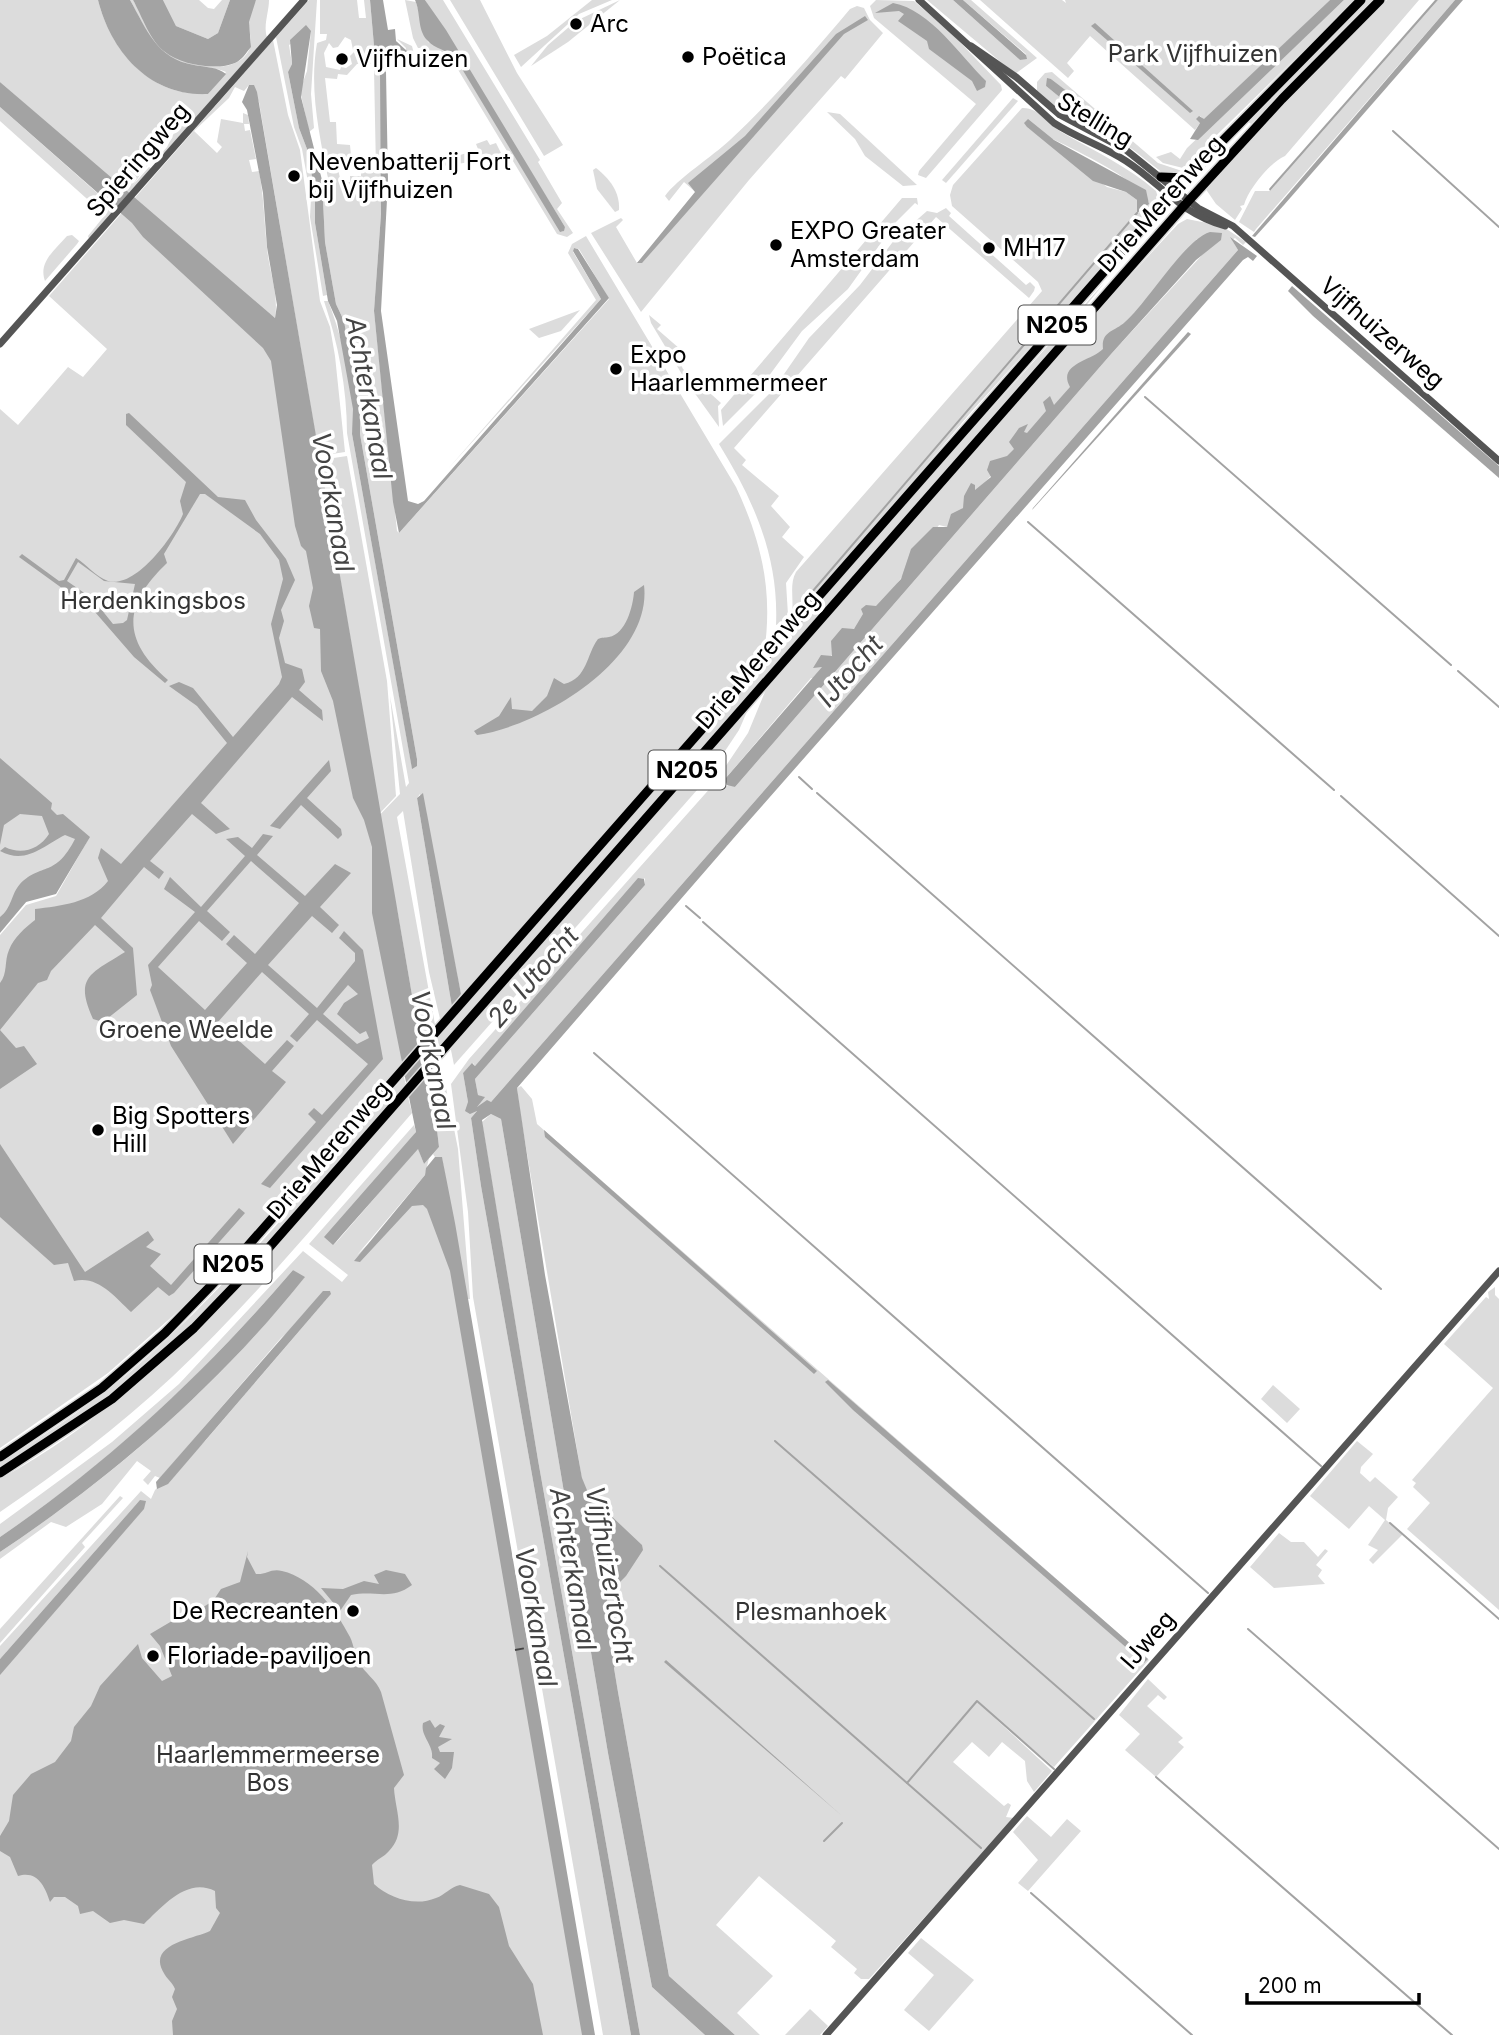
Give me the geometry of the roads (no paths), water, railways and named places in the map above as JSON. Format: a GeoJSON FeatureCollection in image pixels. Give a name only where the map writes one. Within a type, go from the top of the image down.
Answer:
{"type":"FeatureCollection","features":[{"type":"Feature","properties":{"kind":"highway","name":"Drie Merenweg"},"geometry":{"type":"LineString","coordinates":[[0,1457],[102,1388],[165,1333],[232,1264],[401,1076],[1172,194],[1361,0]]}},
{"type":"Feature","properties":{"kind":"highway","name":"Drie Merenweg"},"geometry":{"type":"LineString","coordinates":[[0,1474],[112,1399],[194,1328],[244,1276],[1185,204],[1282,99],[1380,0]]}},
{"type":"Feature","properties":{"kind":"highway"},"geometry":{"type":"LineString","coordinates":[[1161,177],[1187,178]]}},
{"type":"Feature","properties":{"kind":"street","name":"Spieringweg"},"geometry":{"type":"LineString","coordinates":[[0,344],[304,0]]}},
{"type":"Feature","properties":{"kind":"street","name":"Stelling"},"geometry":{"type":"LineString","coordinates":[[919,0],[971,46],[1016,78],[1060,115],[1126,150],[1161,177],[1172,194]]}},
{"type":"Feature","properties":{"kind":"street","name":"Stelling"},"geometry":{"type":"LineString","coordinates":[[971,46],[978,56],[1054,123],[1078,139],[1126,161],[1172,194]]}},
{"type":"Feature","properties":{"kind":"street","name":"Vijfhuizerweg"},"geometry":{"type":"LineString","coordinates":[[1172,194],[1185,204],[1239,233],[1499,461]]}},
{"type":"Feature","properties":{"kind":"street","name":"IJweg"},"geometry":{"type":"LineString","coordinates":[[826,2035],[1499,1271]]}},
{"type":"Feature","properties":{"kind":"water"},"geometry":{"type":"Polygon","coordinates":[[[98,0],[130,0],[154,41],[171,57],[226,74],[208,94],[187,93],[168,88],[151,79],[136,68],[123,53],[104,19],[98,0]]]}},
{"type":"Feature","properties":{"kind":"water"},"geometry":{"type":"Polygon","coordinates":[[[133,0],[163,0],[176,26],[208,39],[218,33],[230,0],[256,0],[249,22],[251,47],[240,60],[227,65],[209,66],[172,57],[155,41],[133,0]]]}},
{"type":"Feature","properties":{"kind":"water"},"geometry":{"type":"Polygon","coordinates":[[[370,0],[383,0],[388,30],[395,29],[396,41],[407,51],[404,57],[385,58],[383,61],[375,57],[370,0]]]}},
{"type":"Feature","properties":{"kind":"water"},"geometry":{"type":"Polygon","coordinates":[[[415,0],[425,0],[446,30],[565,227],[564,231],[560,232],[456,59],[430,43],[424,36],[415,0]]]}},
{"type":"Feature","properties":{"kind":"water"},"geometry":{"type":"Polygon","coordinates":[[[953,0],[963,0],[1026,55],[1027,59],[1020,60],[953,0]]]}},
{"type":"Feature","properties":{"kind":"water"},"geometry":{"type":"Polygon","coordinates":[[[1330,0],[1344,0],[1198,140],[1190,139],[1200,123],[1196,119],[1199,116],[1204,119],[1330,0]]]}},
{"type":"Feature","properties":{"kind":"water"},"geometry":{"type":"Polygon","coordinates":[[[1435,0],[1438,0],[1270,191],[1269,189],[1435,0]]]}},
{"type":"Feature","properties":{"kind":"water"},"geometry":{"type":"Polygon","coordinates":[[[1455,0],[1463,0],[1284,205],[1255,237],[1252,236],[1455,0]]]}},
{"type":"Feature","properties":{"kind":"water"},"geometry":{"type":"Polygon","coordinates":[[[893,3],[907,7],[932,24],[986,81],[985,87],[977,91],[972,81],[929,49],[927,41],[898,21],[904,14],[899,11],[875,13],[893,3]]]}},
{"type":"Feature","properties":{"kind":"water"},"geometry":{"type":"Polygon","coordinates":[[[865,16],[868,20],[844,34],[642,263],[637,263],[695,192],[688,183],[745,136],[836,34],[865,16]]]}},
{"type":"Feature","properties":{"kind":"water"},"geometry":{"type":"Polygon","coordinates":[[[1095,23],[1193,111],[1190,113],[1091,26],[1095,23]]]}},
{"type":"Feature","properties":{"kind":"water"},"geometry":{"type":"Polygon","coordinates":[[[306,25],[311,31],[301,97],[322,180],[325,242],[336,304],[344,321],[360,411],[360,434],[417,759],[417,766],[412,769],[352,434],[353,409],[337,321],[328,301],[315,223],[315,193],[288,72],[292,64],[290,40],[306,25]]]}},
{"type":"Feature","properties":{"kind":"water"},"geometry":{"type":"Polygon","coordinates":[[[383,69],[386,72],[388,181],[381,311],[408,501],[418,504],[424,501],[601,299],[573,251],[574,248],[578,249],[609,298],[399,533],[393,502],[374,311],[381,214],[380,72],[383,69]]]}},
{"type":"Feature","properties":{"kind":"water"},"geometry":{"type":"Polygon","coordinates":[[[1047,78],[1102,118],[1090,122],[1046,86],[1047,78]]]}},
{"type":"Feature","properties":{"kind":"water"},"geometry":{"type":"Polygon","coordinates":[[[0,82],[275,318],[277,305],[267,247],[263,193],[247,110],[242,102],[249,85],[254,85],[257,92],[424,1065],[431,1083],[428,1085],[432,1105],[441,1116],[436,1121],[439,1147],[424,1164],[418,1149],[333,1245],[324,1237],[416,1132],[372,913],[372,847],[364,820],[353,798],[333,701],[321,671],[320,629],[314,628],[309,606],[313,588],[306,551],[301,546],[295,526],[271,361],[263,348],[143,237],[132,223],[0,107],[0,82]]]}},
{"type":"Feature","properties":{"kind":"water"},"geometry":{"type":"Polygon","coordinates":[[[1028,119],[1054,140],[1146,190],[1149,204],[1137,213],[1137,200],[1126,192],[1093,181],[1027,127],[1024,123],[1028,119]]]}},
{"type":"Feature","properties":{"kind":"water"},"geometry":{"type":"Polygon","coordinates":[[[1210,232],[1222,233],[1221,240],[1196,260],[1112,353],[735,787],[727,785],[725,779],[822,667],[813,668],[821,655],[832,656],[831,641],[842,628],[854,629],[863,614],[861,609],[866,605],[876,606],[901,579],[911,549],[933,527],[947,527],[951,514],[963,508],[964,496],[971,483],[975,485],[975,490],[991,477],[987,470],[990,461],[1007,456],[1014,449],[1009,442],[1019,428],[1028,424],[1024,432],[1027,433],[1046,411],[1043,402],[1050,396],[1054,405],[1070,387],[1067,379],[1072,368],[1103,349],[1106,335],[1125,322],[1189,246],[1210,232]]]}},
{"type":"Feature","properties":{"kind":"water","name":"Vijfhuizertocht"},"geometry":{"type":"Polygon","coordinates":[[[1230,237],[1257,256],[1253,261],[1248,257],[1243,260],[517,1088],[545,1275],[582,1478],[589,1495],[642,1545],[643,1550],[626,1576],[613,1589],[612,1595],[608,1594],[606,1606],[611,1651],[617,1662],[614,1668],[669,1976],[735,2035],[705,2035],[652,1987],[608,1753],[501,1119],[491,1114],[482,1120],[538,1460],[640,2035],[631,2035],[481,1186],[471,1118],[477,1111],[470,1114],[465,1111],[468,1102],[463,1073],[472,1063],[475,1066],[638,878],[644,879],[645,885],[475,1079],[478,1095],[485,1097],[477,1107],[487,1100],[491,1102],[1238,250],[1230,237]]]}},
{"type":"Feature","properties":{"kind":"water"},"geometry":{"type":"Polygon","coordinates":[[[1292,286],[1499,466],[1499,478],[1313,316],[1288,291],[1292,286]]]}},
{"type":"Feature","properties":{"kind":"water"},"geometry":{"type":"Polygon","coordinates":[[[1188,332],[1191,334],[1032,510],[1033,508],[1188,332]]]}},
{"type":"Feature","properties":{"kind":"water"},"geometry":{"type":"Polygon","coordinates":[[[129,413],[218,497],[245,500],[256,520],[286,559],[295,580],[281,610],[284,621],[279,638],[285,663],[302,669],[305,682],[299,690],[322,710],[323,721],[292,697],[201,803],[230,829],[216,834],[192,814],[150,861],[164,872],[159,879],[144,867],[101,918],[133,948],[137,995],[103,1022],[93,1019],[85,994],[89,978],[125,952],[95,925],[51,971],[47,980],[38,983],[0,1030],[0,983],[8,954],[17,937],[35,920],[35,909],[75,902],[101,888],[108,881],[98,858],[101,848],[121,864],[227,743],[197,706],[169,686],[179,682],[193,688],[233,737],[279,684],[282,677],[271,624],[283,579],[279,560],[260,534],[205,494],[200,494],[164,554],[167,563],[142,593],[133,622],[135,636],[142,650],[168,680],[165,683],[134,657],[95,612],[19,557],[22,554],[59,581],[64,580],[76,558],[104,579],[119,581],[142,569],[163,547],[183,514],[180,501],[186,482],[126,425],[126,414],[129,413]],[[78,562],[67,581],[93,599],[113,624],[123,623],[127,620],[135,584],[104,581],[78,562]]]}},
{"type":"Feature","properties":{"kind":"water"},"geometry":{"type":"Polygon","coordinates":[[[644,585],[642,613],[631,639],[612,663],[588,685],[531,718],[477,735],[474,731],[499,716],[511,697],[512,709],[532,711],[547,696],[554,678],[564,684],[578,677],[598,639],[620,631],[630,612],[634,592],[644,585]]]}},
{"type":"Feature","properties":{"kind":"water"},"geometry":{"type":"Polygon","coordinates":[[[0,758],[52,803],[51,809],[57,815],[63,814],[90,837],[56,894],[26,902],[0,933],[0,917],[20,884],[35,873],[55,865],[75,839],[65,835],[26,855],[9,855],[0,851],[5,847],[17,851],[29,850],[40,844],[49,834],[42,816],[20,814],[4,825],[0,845],[0,758]]]}},
{"type":"Feature","properties":{"kind":"water"},"geometry":{"type":"Polygon","coordinates":[[[329,760],[331,771],[307,798],[341,829],[342,835],[338,839],[301,805],[280,829],[270,826],[329,760]]]}},
{"type":"Feature","properties":{"kind":"water"},"geometry":{"type":"Polygon","coordinates":[[[423,793],[461,994],[452,1007],[417,798],[423,793]]]}},
{"type":"Feature","properties":{"kind":"water"},"geometry":{"type":"Polygon","coordinates":[[[263,834],[273,836],[257,855],[305,896],[335,864],[351,873],[320,907],[339,925],[332,933],[312,916],[268,965],[317,1008],[355,961],[355,953],[339,938],[344,931],[363,950],[383,1059],[270,1188],[261,1184],[316,1122],[308,1114],[314,1108],[322,1115],[368,1064],[317,1020],[297,1042],[290,1036],[309,1014],[262,972],[218,1022],[265,1064],[287,1040],[294,1046],[272,1071],[286,1082],[233,1144],[171,1046],[150,990],[152,985],[148,965],[195,912],[164,889],[170,877],[201,907],[245,856],[226,839],[238,837],[252,848],[263,834]],[[251,861],[207,911],[230,932],[222,941],[199,921],[158,967],[205,1010],[247,963],[226,944],[234,935],[255,954],[299,903],[251,861]],[[348,985],[323,1014],[357,1044],[369,1038],[366,1031],[360,1034],[337,1014],[344,1003],[358,994],[348,985]]]}},
{"type":"Feature","properties":{"kind":"water"},"geometry":{"type":"Polygon","coordinates":[[[0,1030],[16,1048],[24,1046],[37,1064],[0,1089],[0,1030]]]}},
{"type":"Feature","properties":{"kind":"water"},"geometry":{"type":"Polygon","coordinates":[[[544,1130],[817,1371],[814,1374],[545,1137],[544,1130]]]}},
{"type":"Feature","properties":{"kind":"water"},"geometry":{"type":"Polygon","coordinates":[[[0,1144],[85,1272],[148,1231],[154,1240],[146,1247],[161,1254],[150,1266],[171,1285],[239,1208],[245,1213],[174,1293],[169,1296],[158,1287],[131,1312],[98,1284],[83,1280],[74,1281],[68,1263],[54,1265],[0,1217],[0,1144]]]}},
{"type":"Feature","properties":{"kind":"water"},"geometry":{"type":"Polygon","coordinates":[[[435,1157],[442,1157],[455,1223],[595,2035],[582,2035],[450,1271],[427,1209],[423,1205],[412,1206],[360,1262],[354,1261],[425,1175],[426,1168],[435,1157]]]}},
{"type":"Feature","properties":{"kind":"water"},"geometry":{"type":"Polygon","coordinates":[[[293,1270],[305,1277],[272,1317],[201,1391],[124,1460],[0,1552],[0,1537],[80,1478],[156,1413],[226,1344],[293,1270]]]}},
{"type":"Feature","properties":{"kind":"water"},"geometry":{"type":"Polygon","coordinates":[[[323,1291],[330,1291],[331,1294],[168,1484],[157,1489],[156,1482],[323,1291]]]}},
{"type":"Feature","properties":{"kind":"water"},"geometry":{"type":"Polygon","coordinates":[[[828,1380],[1148,1659],[1144,1663],[853,1410],[825,1382],[828,1380]]]}},
{"type":"Feature","properties":{"kind":"water"},"geometry":{"type":"Polygon","coordinates":[[[140,1500],[146,1501],[144,1509],[0,1675],[0,1659],[140,1500]]]}},
{"type":"Feature","properties":{"kind":"water"},"geometry":{"type":"Polygon","coordinates":[[[248,1551],[247,1557],[256,1574],[278,1570],[293,1575],[304,1580],[322,1596],[344,1627],[361,1666],[381,1692],[404,1775],[394,1788],[399,1821],[398,1837],[389,1851],[372,1865],[374,1884],[395,1897],[420,1902],[436,1898],[460,1885],[489,1894],[499,1907],[509,1946],[533,1984],[543,2035],[173,2035],[172,2021],[177,2009],[172,1997],[175,1989],[160,1965],[161,1956],[174,1944],[210,1931],[220,1913],[216,1908],[215,1891],[195,1888],[185,1891],[167,1902],[144,1924],[124,1920],[110,1923],[93,1911],[80,1914],[78,1906],[65,1897],[54,1897],[50,1902],[39,1881],[30,1875],[18,1876],[10,1857],[0,1851],[0,1836],[9,1821],[13,1795],[31,1774],[55,1762],[71,1741],[74,1727],[91,1706],[100,1686],[138,1644],[142,1658],[162,1681],[172,1676],[160,1646],[150,1634],[172,1621],[187,1617],[213,1601],[221,1589],[240,1582],[248,1551]]]}},
{"type":"Feature","properties":{"kind":"water"},"geometry":{"type":"Polygon","coordinates":[[[386,1570],[405,1574],[412,1585],[397,1593],[351,1595],[340,1611],[321,1588],[343,1589],[364,1581],[379,1584],[374,1575],[386,1570]]]}},
{"type":"Feature","properties":{"kind":"water"},"geometry":{"type":"Polygon","coordinates":[[[666,1660],[841,1815],[664,1662],[666,1660]]]}},
{"type":"Feature","properties":{"kind":"water"},"geometry":{"type":"Polygon","coordinates":[[[430,1720],[435,1728],[440,1724],[445,1726],[439,1737],[452,1739],[438,1747],[440,1752],[454,1752],[452,1768],[445,1779],[434,1769],[440,1763],[432,1758],[423,1732],[423,1723],[430,1720]]]}},
{"type":"Feature","properties":{"kind":"waterway"},"geometry":{"type":"LineString","coordinates":[[1393,131],[1499,227]]}},
{"type":"Feature","properties":{"kind":"waterway"},"geometry":{"type":"LineString","coordinates":[[806,599],[1137,213]]}},
{"type":"Feature","properties":{"kind":"waterway"},"geometry":{"type":"LineString","coordinates":[[1145,397],[1451,665]]}},
{"type":"Feature","properties":{"kind":"waterway"},"geometry":{"type":"LineString","coordinates":[[1028,522],[1334,790]]}},
{"type":"Feature","properties":{"kind":"waterway"},"geometry":{"type":"LineString","coordinates":[[1458,671],[1499,707]]}},
{"type":"Feature","properties":{"kind":"waterway"},"geometry":{"type":"LineString","coordinates":[[799,777],[812,789]]}},
{"type":"Feature","properties":{"kind":"waterway"},"geometry":{"type":"LineString","coordinates":[[817,793],[1381,1289]]}},
{"type":"Feature","properties":{"kind":"waterway"},"geometry":{"type":"LineString","coordinates":[[1341,796],[1499,936]]}},
{"type":"Feature","properties":{"kind":"waterway"},"geometry":{"type":"LineString","coordinates":[[686,906],[700,918]]}},
{"type":"Feature","properties":{"kind":"waterway"},"geometry":{"type":"LineString","coordinates":[[703,922],[1321,1466]]}},
{"type":"Feature","properties":{"kind":"waterway"},"geometry":{"type":"LineString","coordinates":[[594,1053],[1208,1593]]}},
{"type":"Feature","properties":{"kind":"waterway"},"geometry":{"type":"LineString","coordinates":[[775,1441],[1094,1719]]}},
{"type":"Feature","properties":{"kind":"waterway"},"geometry":{"type":"LineString","coordinates":[[1390,1523],[1499,1619]]}},
{"type":"Feature","properties":{"kind":"waterway"},"geometry":{"type":"LineString","coordinates":[[660,1566],[907,1783]]}},
{"type":"Feature","properties":{"kind":"waterway"},"geometry":{"type":"LineString","coordinates":[[1248,1629],[1499,1849]]}},
{"type":"Feature","properties":{"kind":"waterway"},"geometry":{"type":"LineString","coordinates":[[981,1848],[907,1783],[977,1701],[1054,1769]]}},
{"type":"Feature","properties":{"kind":"waterway"},"geometry":{"type":"LineString","coordinates":[[1156,1777],[1452,2035]]}},
{"type":"Feature","properties":{"kind":"waterway"},"geometry":{"type":"LineString","coordinates":[[824,1841],[842,1823]]}},
{"type":"Feature","properties":{"kind":"waterway"},"geometry":{"type":"LineString","coordinates":[[1031,1893],[1192,2035]]}},
{"type":"Feature","properties":{"kind":"place","name":"Arc"},"geometry":{"type":"Point","coordinates":[576,24]}},
{"type":"Feature","properties":{"kind":"place","name":"Poëtica"},"geometry":{"type":"Point","coordinates":[688,57]}},
{"type":"Feature","properties":{"kind":"place","name":"Vijfhuizen"},"geometry":{"type":"Point","coordinates":[342,59]}},
{"type":"Feature","properties":{"kind":"place","name":"Nevenbatterij Fort bij Vijfhuizen"},"geometry":{"type":"Point","coordinates":[294,176]}},
{"type":"Feature","properties":{"kind":"place","name":"EXPO Greater Amsterdam"},"geometry":{"type":"Point","coordinates":[776,245]}},
{"type":"Feature","properties":{"kind":"place","name":"MH17"},"geometry":{"type":"Point","coordinates":[989,248]}},
{"type":"Feature","properties":{"kind":"place","name":"Expo Haarlemmermeer"},"geometry":{"type":"Point","coordinates":[616,369]}},
{"type":"Feature","properties":{"kind":"place","name":"Big Spotters Hill"},"geometry":{"type":"Point","coordinates":[98,1130]}},
{"type":"Feature","properties":{"kind":"place","name":"De Recreanten"},"geometry":{"type":"Point","coordinates":[353,1611]}},
{"type":"Feature","properties":{"kind":"place","name":"Floriade-paviljoen"},"geometry":{"type":"Point","coordinates":[153,1656]}},
{"type":"Feature","properties":{"kind":"park label","name":"Park Vijfhuizen"},"geometry":{"type":"Point","coordinates":[1193,54]}},
{"type":"Feature","properties":{"kind":"park label","name":"Herdenkingsbos"},"geometry":{"type":"Point","coordinates":[153,601]}},
{"type":"Feature","properties":{"kind":"park label","name":"Groene Weelde"},"geometry":{"type":"Point","coordinates":[186,1030]}},
{"type":"Feature","properties":{"kind":"park label","name":"Plesmanhoek"},"geometry":{"type":"Point","coordinates":[811,1612]}},
{"type":"Feature","properties":{"kind":"park label","name":"Haarlemmermeerse Bos"},"geometry":{"type":"Point","coordinates":[268,1769]}},
{"type":"Feature","properties":{"kind":"water label","name":"Achterkanaal"},"geometry":{"type":"Point","coordinates":[369,398]}},
{"type":"Feature","properties":{"kind":"water label","name":"Voorkanaal"},"geometry":{"type":"Point","coordinates":[333,502]}},
{"type":"Feature","properties":{"kind":"water label","name":"IJtocht"},"geometry":{"type":"Point","coordinates":[850,671]}},
{"type":"Feature","properties":{"kind":"water label","name":"2e IJtocht"},"geometry":{"type":"Point","coordinates":[533,977]}},
{"type":"Feature","properties":{"kind":"water label","name":"Voorkanaal"},"geometry":{"type":"Point","coordinates":[433,1060]}},
{"type":"Feature","properties":{"kind":"water label","name":"Achterkanaal"},"geometry":{"type":"Point","coordinates":[573,1569]}},
{"type":"Feature","properties":{"kind":"water label","name":"Voorkanaal"},"geometry":{"type":"Point","coordinates":[536,1617]}}]}
